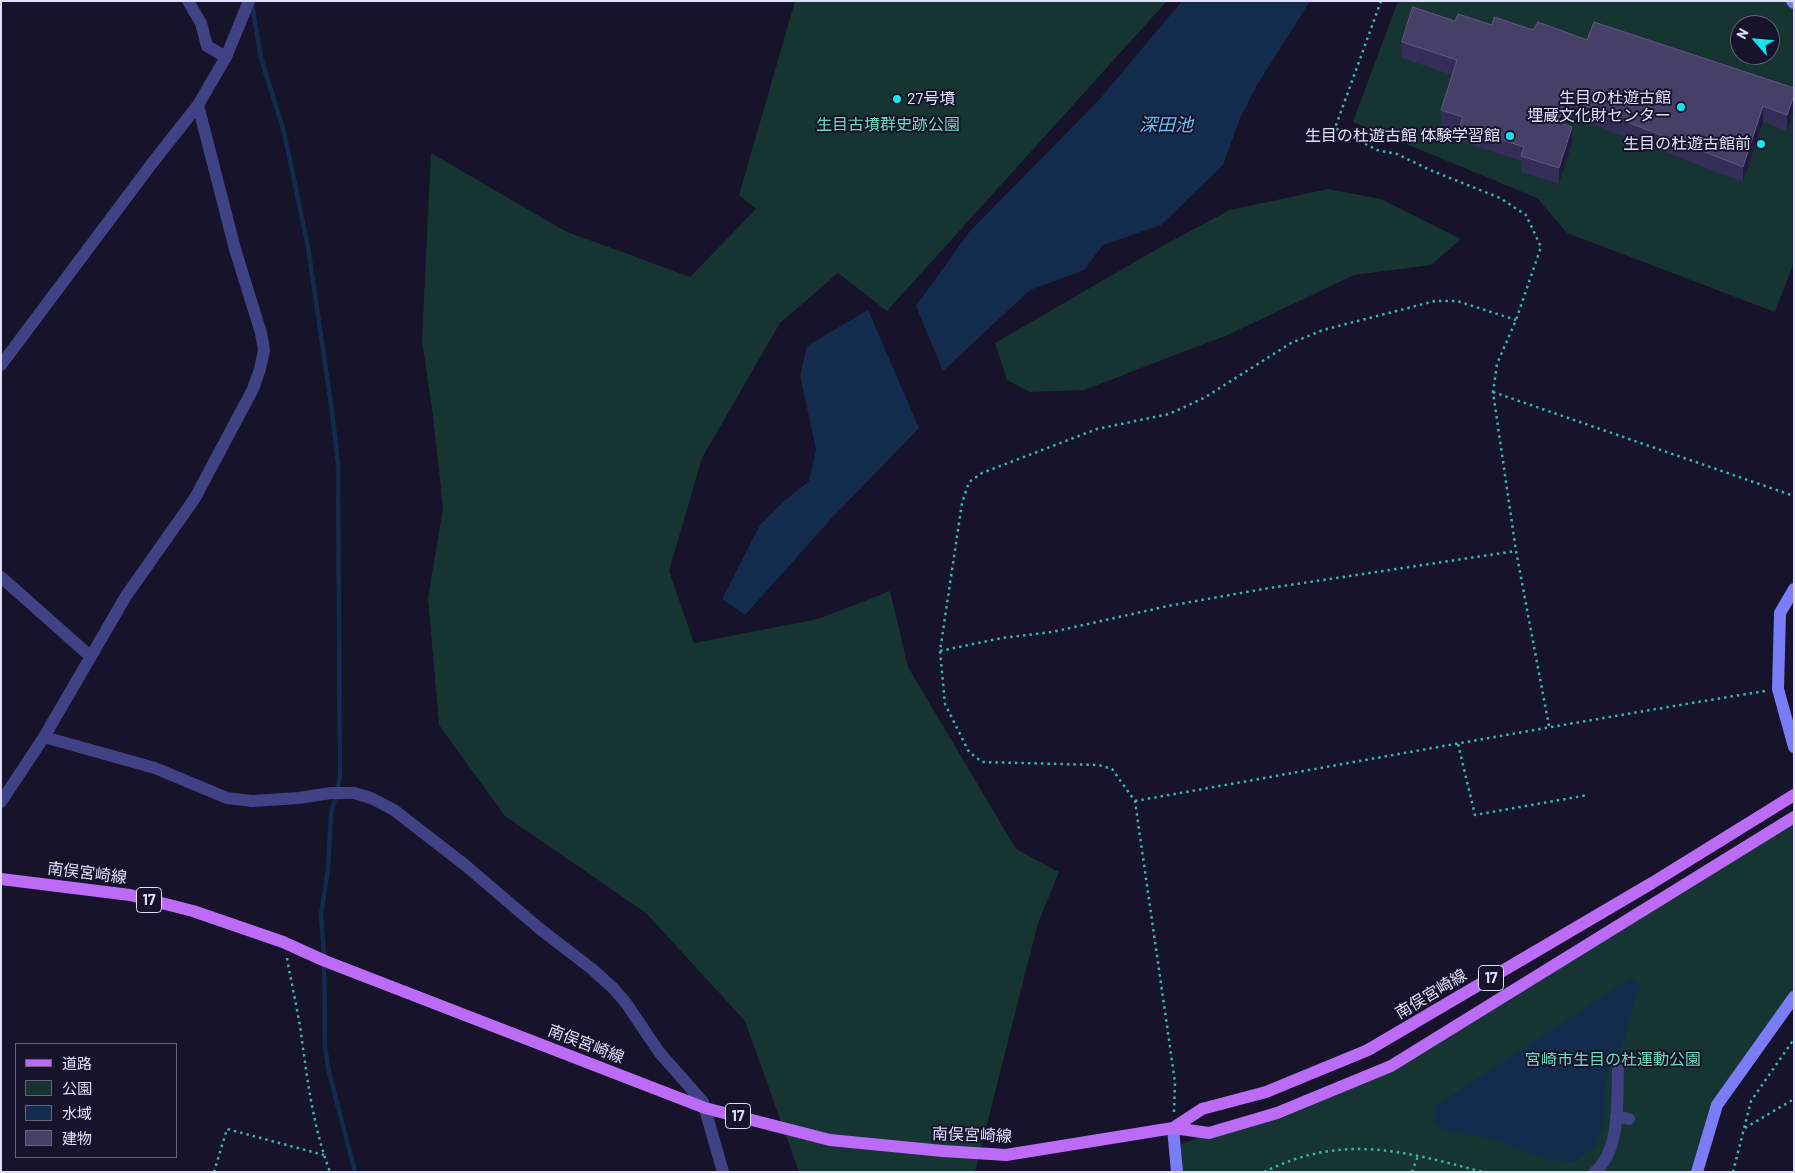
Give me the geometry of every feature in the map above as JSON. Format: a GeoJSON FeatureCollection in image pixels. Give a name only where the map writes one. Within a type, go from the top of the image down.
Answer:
{"type":"FeatureCollection","features":[{"type":"Feature","properties":{"kind":"main road","name":"南俣宮崎線"},"geometry":{"type":"LineString","coordinates":[[1174,1128],[1202,1109],[1266,1092],[1368,1050],[1652,882],[1794,795]]}},
{"type":"Feature","properties":{"kind":"main road","name":"南俣宮崎線"},"geometry":{"type":"LineString","coordinates":[[1,879],[130,895],[193,911],[287,943],[325,961],[705,1108],[830,1140],[1006,1155],[1174,1128],[1209,1133],[1277,1113],[1390,1066],[1794,817]]}},
{"type":"Feature","properties":{"kind":"street"},"geometry":{"type":"LineString","coordinates":[[188,1],[201,23],[207,46],[226,57]]}},
{"type":"Feature","properties":{"kind":"street"},"geometry":{"type":"LineString","coordinates":[[1,365],[198,105],[226,57],[249,1]]}},
{"type":"Feature","properties":{"kind":"street"},"geometry":{"type":"LineString","coordinates":[[1,802],[44,737],[126,596],[195,498],[253,389],[260,369],[264,350],[261,334],[235,250],[198,105]]}},
{"type":"Feature","properties":{"kind":"street"},"geometry":{"type":"LineString","coordinates":[[1,578],[90,656]]}},
{"type":"Feature","properties":{"kind":"street"},"geometry":{"type":"LineString","coordinates":[[1794,589],[1780,613],[1778,689],[1794,747]]}},
{"type":"Feature","properties":{"kind":"street"},"geometry":{"type":"LineString","coordinates":[[44,737],[155,768],[227,798],[252,801],[299,798],[330,793],[354,793],[371,798],[394,810],[465,865],[613,988],[626,1003],[659,1052],[703,1102],[724,1172]]}},
{"type":"Feature","properties":{"kind":"street"},"geometry":{"type":"LineString","coordinates":[[1697,1172],[1717,1105],[1794,997]]}},
{"type":"Feature","properties":{"kind":"street"},"geometry":{"type":"LineString","coordinates":[[1595,1172],[1602,1166],[1609,1153],[1616,1116],[1618,1067]]}},
{"type":"Feature","properties":{"kind":"street"},"geometry":{"type":"LineString","coordinates":[[1616,1116],[1630,1119]]}},
{"type":"Feature","properties":{"kind":"street"},"geometry":{"type":"LineString","coordinates":[[1174,1128],[1177,1172]]}},
{"type":"Feature","properties":{"kind":"path"},"geometry":{"type":"LineString","coordinates":[[1381,1],[1335,128],[1377,150],[1397,154],[1430,170],[1500,198],[1526,215],[1542,247],[1516,320],[1497,364],[1493,392],[1516,551],[1549,726]]}},
{"type":"Feature","properties":{"kind":"path"},"geometry":{"type":"LineString","coordinates":[[1174,1128],[1175,1082],[1136,801],[1112,770],[1099,765],[982,762],[969,752],[945,704],[940,651],[962,502],[969,482],[982,473],[1097,429],[1169,414],[1204,398],[1290,343],[1323,330],[1435,301],[1457,301],[1516,320]]}},
{"type":"Feature","properties":{"kind":"path"},"geometry":{"type":"LineString","coordinates":[[1493,392],[1794,496]]}},
{"type":"Feature","properties":{"kind":"path"},"geometry":{"type":"LineString","coordinates":[[940,651],[1002,638],[1052,632],[1168,606],[1253,591],[1516,551]]}},
{"type":"Feature","properties":{"kind":"path"},"geometry":{"type":"LineString","coordinates":[[1136,801],[1549,726],[1778,689]]}},
{"type":"Feature","properties":{"kind":"path"},"geometry":{"type":"LineString","coordinates":[[1458,744],[1475,815],[1588,796]]}},
{"type":"Feature","properties":{"kind":"path"},"geometry":{"type":"LineString","coordinates":[[287,943],[310,1101],[330,1172]]}},
{"type":"Feature","properties":{"kind":"path"},"geometry":{"type":"LineString","coordinates":[[1733,1172],[1751,1101],[1794,1039]]}},
{"type":"Feature","properties":{"kind":"path"},"geometry":{"type":"LineString","coordinates":[[1743,1129],[1794,1099]]}},
{"type":"Feature","properties":{"kind":"path"},"geometry":{"type":"LineString","coordinates":[[214,1172],[227,1129],[324,1155]]}},
{"type":"Feature","properties":{"kind":"path"},"geometry":{"type":"LineString","coordinates":[[1264,1172],[1287,1160],[1335,1150],[1377,1149],[1418,1156],[1484,1172]]}},
{"type":"Feature","properties":{"kind":"path"},"geometry":{"type":"LineString","coordinates":[[1412,1172],[1418,1156]]}},
{"type":"Feature","properties":{"kind":"green space","name":"生目古墳群史跡公園"},"geometry":{"type":"Polygon","coordinates":[[[795,1],[1167,1],[887,311],[838,273],[780,323],[702,458],[669,571],[694,643],[818,619],[890,591],[908,667],[1016,849],[1059,872],[1038,923],[975,1172],[799,1172],[745,1021],[646,913],[505,816],[439,725],[428,597],[443,508],[422,340],[431,153],[565,231],[690,277],[756,209],[739,195],[795,1]]]}},
{"type":"Feature","properties":{"kind":"green space"},"geometry":{"type":"Polygon","coordinates":[[[1398,1],[1794,1],[1794,262],[1775,312],[1567,233],[1537,198],[1353,122],[1398,1]]]}},
{"type":"Feature","properties":{"kind":"green space"},"geometry":{"type":"Polygon","coordinates":[[[1328,189],[1381,199],[1461,239],[1431,265],[1354,275],[1230,334],[1084,390],[1030,392],[1007,380],[995,343],[1164,245],[1230,210],[1328,189]]]}},
{"type":"Feature","properties":{"kind":"green space","name":"宮崎市生目の杜運動公園"},"geometry":{"type":"Polygon","coordinates":[[[1794,817],[1794,997],[1717,1105],[1697,1172],[1177,1172],[1175,1147],[1391,1066],[1794,817]]]}},
{"type":"Feature","properties":{"kind":"water","name":"深田池"},"geometry":{"type":"Polygon","coordinates":[[[1182,1],[1310,1],[1257,85],[1240,118],[1223,165],[1161,225],[1103,245],[1084,270],[1030,290],[943,371],[916,306],[970,231],[1099,100],[1182,1]]]}},
{"type":"Feature","properties":{"kind":"water"},"geometry":{"type":"Polygon","coordinates":[[[868,310],[919,428],[830,520],[745,615],[722,599],[760,525],[783,502],[809,481],[816,449],[800,376],[807,346],[868,310]]]}},
{"type":"Feature","properties":{"kind":"water"},"geometry":{"type":"Polygon","coordinates":[[[1631,978],[1640,985],[1620,1052],[1608,1058],[1604,1121],[1595,1147],[1574,1162],[1548,1160],[1495,1139],[1443,1130],[1434,1120],[1434,1107],[1631,978]]]}},
{"type":"Feature","properties":{"kind":"building"},"geometry":{"type":"Polygon","coordinates":[[[1413,7],[1455,21],[1458,14],[1492,25],[1494,17],[1533,30],[1538,22],[1587,40],[1594,22],[1794,88],[1794,95],[1787,115],[1763,106],[1743,167],[1566,98],[1558,122],[1572,127],[1559,168],[1521,156],[1524,147],[1460,126],[1463,117],[1441,110],[1457,60],[1402,42],[1413,7]]]}},
{"type":"Feature","properties":{"kind":"waterway"},"geometry":{"type":"LineString","coordinates":[[252,5],[261,58],[284,132],[308,247],[338,464],[340,778],[331,815],[328,869],[321,915],[324,954],[325,1047],[329,1072],[355,1172]]}},
{"type":"Feature","properties":{"kind":"place","name":"27号墳"},"geometry":{"type":"Point","coordinates":[897,99]}},
{"type":"Feature","properties":{"kind":"place","name":"生目の杜遊古館 埋蔵文化財センター"},"geometry":{"type":"Point","coordinates":[1681,107]}},
{"type":"Feature","properties":{"kind":"place","name":"生目の杜遊古館 体験学習館"},"geometry":{"type":"Point","coordinates":[1510,136]}},
{"type":"Feature","properties":{"kind":"place","name":"生目の杜遊古館前"},"geometry":{"type":"Point","coordinates":[1761,144]}}]}
